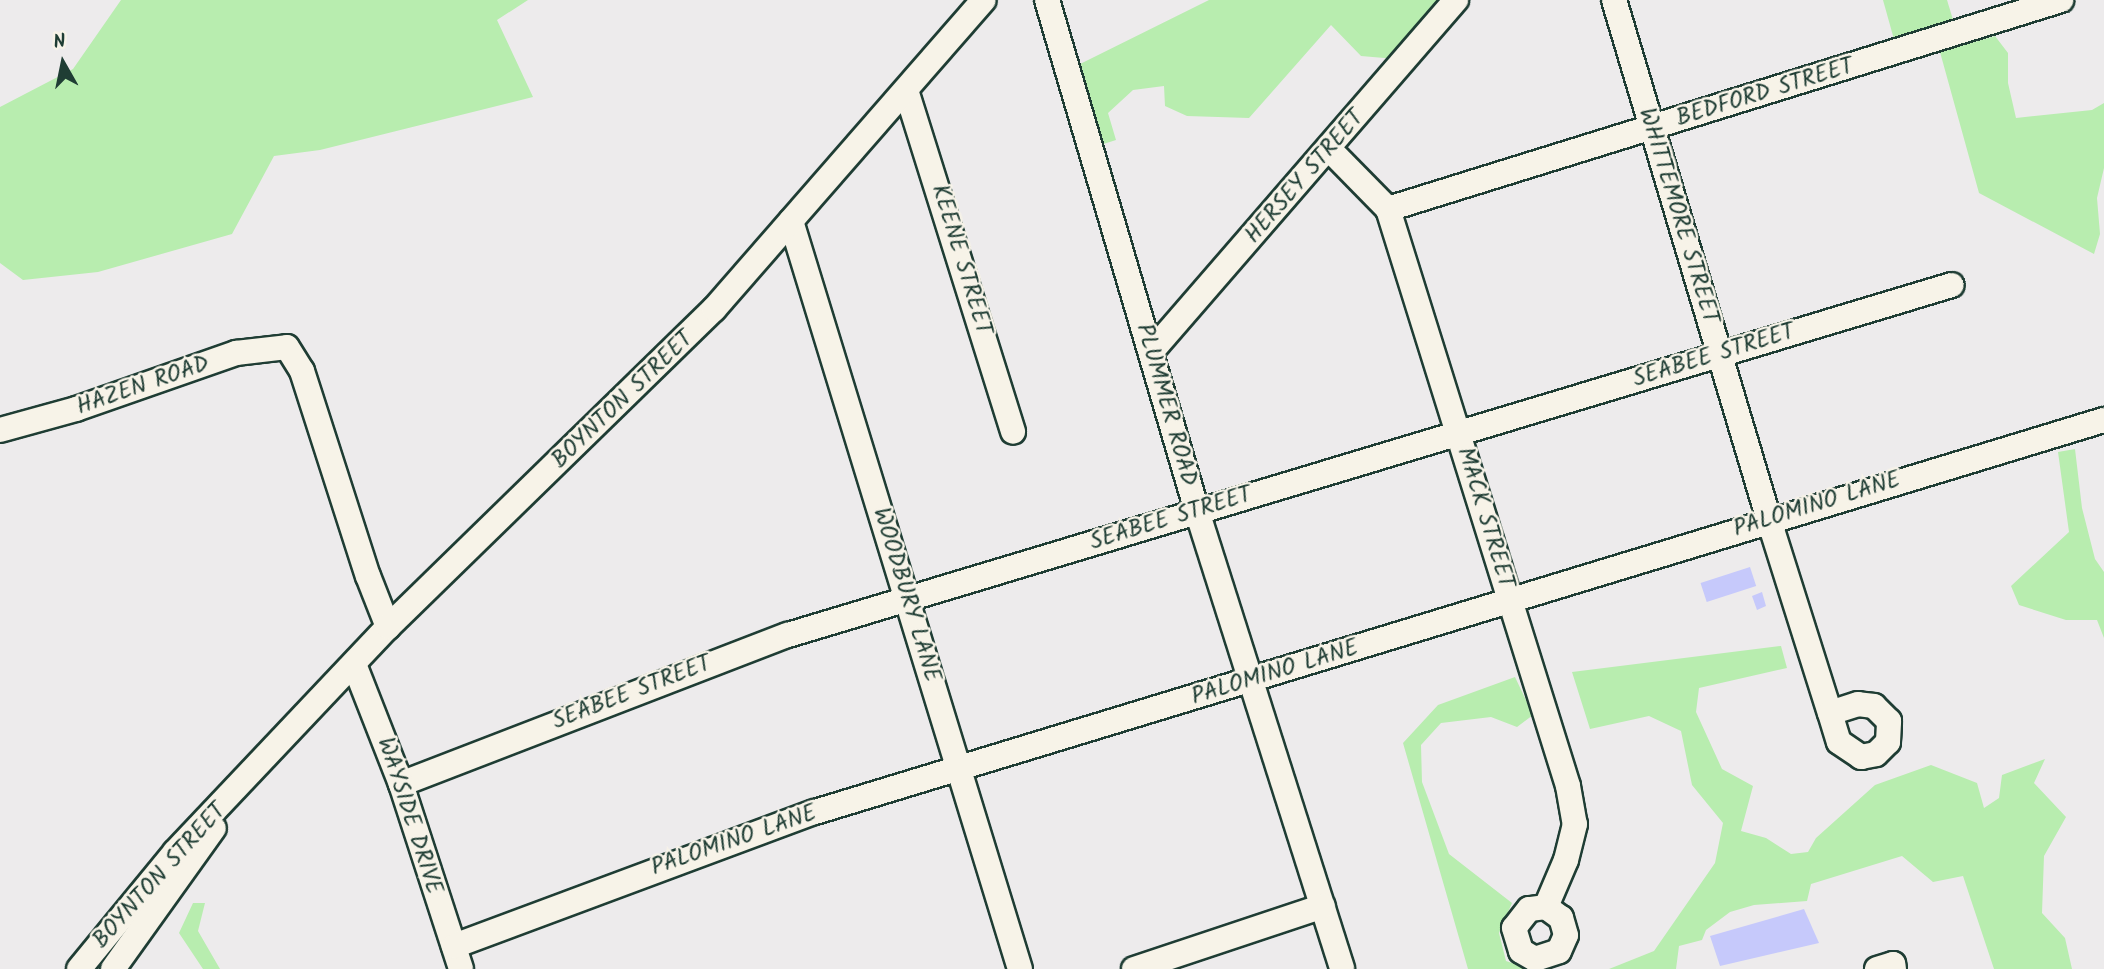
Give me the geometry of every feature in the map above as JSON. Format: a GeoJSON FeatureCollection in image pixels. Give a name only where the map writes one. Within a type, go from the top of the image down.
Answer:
{"type":"FeatureCollection","features":[{"type":"Feature","properties":{"kind":"street","name":"BOYNTON STREET"},"geometry":{"type":"LineString","coordinates":[[79,969],[142,889],[244,784],[388,627],[650,375],[791,221],[984,0]]}},
{"type":"Feature","properties":{"kind":"street","name":"PLUMMER ROAD"},"geometry":{"type":"LineString","coordinates":[[1046,0],[1197,511],[1342,969]]}},
{"type":"Feature","properties":{"kind":"street","name":"HERSEY STREET"},"geometry":{"type":"LineString","coordinates":[[1151,352],[1330,150],[1456,0]]}},
{"type":"Feature","properties":{"kind":"street","name":"WHITTEMORE STREET"},"geometry":{"type":"LineString","coordinates":[[1614,0],[1769,520],[1830,712]]}},
{"type":"Feature","properties":{"kind":"street","name":"BEDFORD STREET"},"geometry":{"type":"LineString","coordinates":[[1388,209],[2061,0]]}},
{"type":"Feature","properties":{"kind":"street","name":"KEENE STREET"},"geometry":{"type":"LineString","coordinates":[[906,90],[1013,432]]}},
{"type":"Feature","properties":{"kind":"street","name":"MACK STREET"},"geometry":{"type":"LineString","coordinates":[[1330,150],[1388,209],[1573,805],[1572,841],[1546,907]]}},
{"type":"Feature","properties":{"kind":"street","name":"WOODBURY LANE"},"geometry":{"type":"LineString","coordinates":[[791,221],[1020,969]]}},
{"type":"Feature","properties":{"kind":"street","name":"SEABEE STREET"},"geometry":{"type":"LineString","coordinates":[[401,784],[719,659],[907,598],[1952,285]]}},
{"type":"Feature","properties":{"kind":"street","name":"HAZEN ROAD"},"geometry":{"type":"LineString","coordinates":[[0,430],[76,409],[236,353],[287,347],[302,372],[368,576],[388,627]]}},
{"type":"Feature","properties":{"kind":"street","name":"PALOMINO LANE"},"geometry":{"type":"LineString","coordinates":[[458,957],[815,812],[960,771],[1769,520],[2104,420]]}},
{"type":"Feature","properties":{"kind":"street","name":"WAYSIDE DRIVE"},"geometry":{"type":"LineString","coordinates":[[354,664],[401,784],[458,957]]}},
{"type":"Feature","properties":{"kind":"street","name":"BOYNTON STREET"},"geometry":{"type":"LineString","coordinates":[[113,969],[244,784]]}},
{"type":"Feature","properties":{"kind":"street"},"geometry":{"type":"LineString","coordinates":[[1134,969],[1323,906]]}},
{"type":"Feature","properties":{"kind":"street"},"geometry":{"type":"LineString","coordinates":[[1877,969],[1893,964],[1894,969]]}},
{"type":"Feature","properties":{"kind":"green space"},"geometry":{"type":"Polygon","coordinates":[[[121,0],[528,0],[497,20],[533,97],[320,150],[274,156],[232,234],[98,272],[23,280],[0,263],[0,107],[73,69],[121,0]]]}},
{"type":"Feature","properties":{"kind":"green space"},"geometry":{"type":"Polygon","coordinates":[[[1209,0],[1446,0],[1396,59],[1361,56],[1331,25],[1249,118],[1187,116],[1165,106],[1164,86],[1133,90],[1108,113],[1116,140],[1097,146],[1076,66],[1209,0]]]}},
{"type":"Feature","properties":{"kind":"green space"},"geometry":{"type":"Polygon","coordinates":[[[1883,0],[1947,0],[1954,23],[1895,43],[1883,0]]]}},
{"type":"Feature","properties":{"kind":"green space"},"geometry":{"type":"Polygon","coordinates":[[[1995,36],[2008,53],[2008,83],[2016,118],[2092,110],[2104,103],[2104,168],[2097,198],[2100,234],[2094,254],[1979,193],[1940,52],[1995,36]]]}},
{"type":"Feature","properties":{"kind":"green space"},"geometry":{"type":"Polygon","coordinates":[[[2075,449],[2082,508],[2095,559],[2104,572],[2104,638],[2097,620],[2066,620],[2019,605],[2011,586],[2069,532],[2058,452],[2075,449]]]}},
{"type":"Feature","properties":{"kind":"green space"},"geometry":{"type":"Polygon","coordinates":[[[1781,646],[1787,668],[1699,688],[1696,712],[1722,769],[1753,786],[1741,831],[1766,838],[1791,854],[1808,852],[1816,838],[1875,785],[1931,765],[1977,783],[1984,808],[1999,798],[2002,775],[2045,759],[2034,783],[2066,817],[2044,856],[2042,913],[2065,938],[2072,969],[1994,969],[1963,876],[1933,882],[1902,856],[1811,884],[1807,901],[1754,905],[1730,912],[1706,930],[1702,940],[1679,946],[1676,969],[1609,969],[1654,951],[1715,863],[1723,823],[1692,785],[1681,731],[1649,716],[1590,729],[1572,672],[1781,646]]]}},
{"type":"Feature","properties":{"kind":"green space"},"geometry":{"type":"Polygon","coordinates":[[[1515,677],[1533,715],[1517,727],[1491,717],[1441,723],[1421,745],[1422,782],[1449,854],[1512,903],[1499,933],[1506,961],[1531,969],[1468,969],[1403,743],[1438,705],[1515,677]]]}},
{"type":"Feature","properties":{"kind":"green space"},"geometry":{"type":"Polygon","coordinates":[[[193,903],[205,903],[198,931],[220,969],[203,969],[179,933],[193,903]]]}},
{"type":"Feature","properties":{"kind":"building"},"geometry":{"type":"Polygon","coordinates":[[[1750,567],[1756,586],[1707,602],[1701,583],[1750,567]]]}},
{"type":"Feature","properties":{"kind":"building"},"geometry":{"type":"Polygon","coordinates":[[[1762,592],[1766,606],[1757,610],[1752,596],[1762,592]]]}},
{"type":"Feature","properties":{"kind":"building"},"geometry":{"type":"Polygon","coordinates":[[[1804,909],[1819,943],[1720,966],[1710,936],[1804,909]]]}}]}
